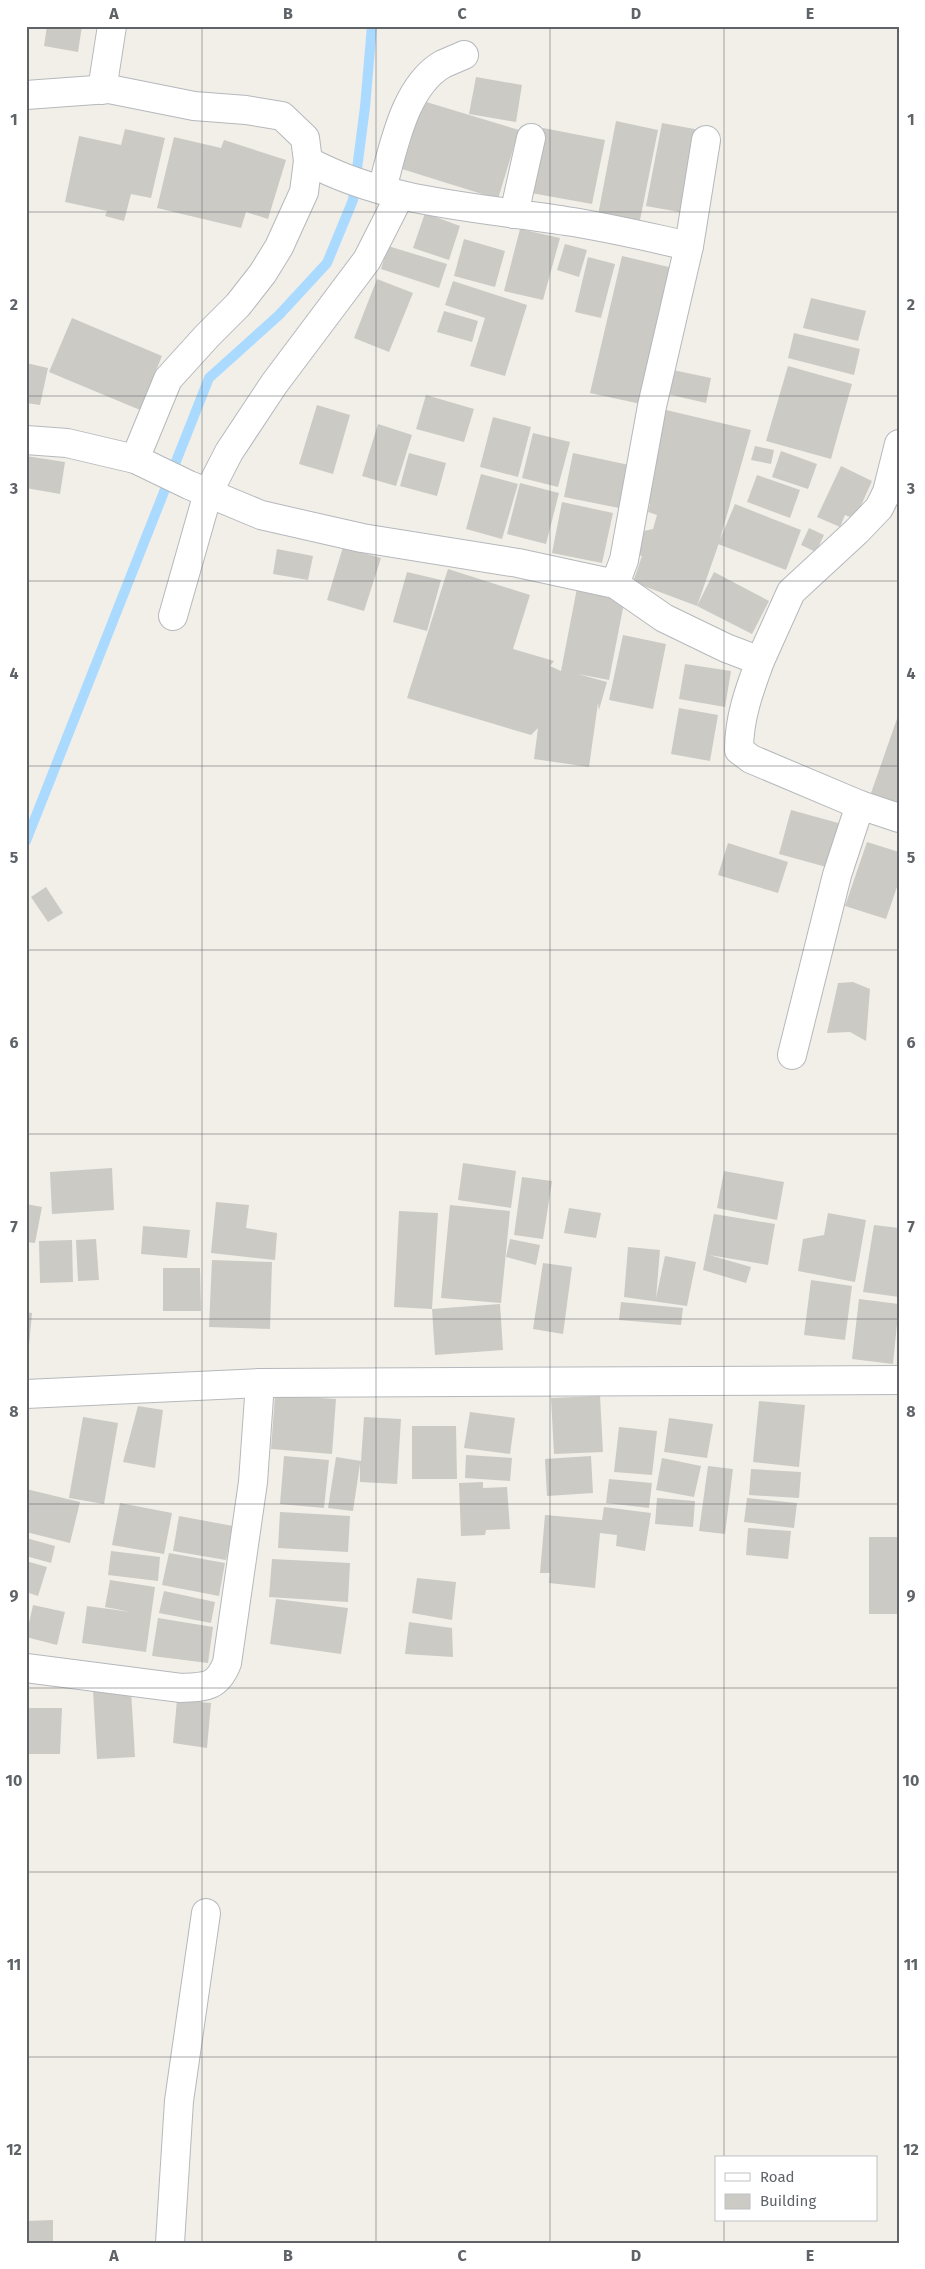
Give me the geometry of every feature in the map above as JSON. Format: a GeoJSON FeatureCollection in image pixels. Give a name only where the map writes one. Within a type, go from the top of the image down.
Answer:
{"type":"FeatureCollection","features":[{"type":"Feature","properties":{"kind":"street"},"geometry":{"type":"LineString","coordinates":[[102,90],[112,26]]}},
{"type":"Feature","properties":{"kind":"street"},"geometry":{"type":"LineString","coordinates":[[173,616],[199,489],[229,452],[274,384],[367,260],[391,192],[397,134],[412,97],[442,65],[464,56]]}},
{"type":"Feature","properties":{"kind":"street"},"geometry":{"type":"LineString","coordinates":[[26,95],[109,89],[194,106],[246,110],[282,116],[307,150],[329,172],[391,192],[454,207],[567,221],[689,246]]}},
{"type":"Feature","properties":{"kind":"street"},"geometry":{"type":"LineString","coordinates":[[514,214],[531,138]]}},
{"type":"Feature","properties":{"kind":"street"},"geometry":{"type":"LineString","coordinates":[[616,584],[624,560],[652,406],[689,246],[706,140]]}},
{"type":"Feature","properties":{"kind":"street"},"geometry":{"type":"LineString","coordinates":[[135,459],[168,379],[238,305],[263,273],[279,247],[304,192],[307,150]]}},
{"type":"Feature","properties":{"kind":"street"},"geometry":{"type":"LineString","coordinates":[[26,440],[67,444],[135,459],[261,515],[362,538],[518,563],[616,584],[664,618],[726,648],[760,661]]}},
{"type":"Feature","properties":{"kind":"street"},"geometry":{"type":"LineString","coordinates":[[899,444],[887,492],[879,508],[791,592],[760,661],[742,712],[739,729],[739,750],[751,760],[860,805],[899,818]]}},
{"type":"Feature","properties":{"kind":"street"},"geometry":{"type":"LineString","coordinates":[[792,1055],[837,875],[860,805]]}},
{"type":"Feature","properties":{"kind":"street"},"geometry":{"type":"LineString","coordinates":[[26,1394],[260,1383],[899,1380]]}},
{"type":"Feature","properties":{"kind":"street"},"geometry":{"type":"LineString","coordinates":[[26,1668],[181,1688],[215,1683],[222,1676],[227,1663],[253,1482],[260,1383]]}},
{"type":"Feature","properties":{"kind":"street"},"geometry":{"type":"LineString","coordinates":[[170,2243],[179,2101],[206,1913]]}},
{"type":"Feature","properties":{"kind":"building"},"geometry":{"type":"Polygon","coordinates":[[[47,26],[82,26],[78,52],[44,46],[47,26]]]}},
{"type":"Feature","properties":{"kind":"building"},"geometry":{"type":"Polygon","coordinates":[[[476,77],[522,85],[516,122],[469,114],[476,77]]]}},
{"type":"Feature","properties":{"kind":"building"},"geometry":{"type":"Polygon","coordinates":[[[423,101],[519,130],[498,199],[402,169],[423,101]]]}},
{"type":"Feature","properties":{"kind":"building"},"geometry":{"type":"Polygon","coordinates":[[[616,121],[658,130],[640,220],[598,215],[616,121]]]}},
{"type":"Feature","properties":{"kind":"building"},"geometry":{"type":"Polygon","coordinates":[[[662,123],[700,130],[685,213],[646,206],[662,123]]]}},
{"type":"Feature","properties":{"kind":"building"},"geometry":{"type":"Polygon","coordinates":[[[543,128],[605,140],[592,204],[531,193],[543,128]]]}},
{"type":"Feature","properties":{"kind":"building"},"geometry":{"type":"Polygon","coordinates":[[[125,129],[165,138],[151,198],[131,194],[124,221],[105,216],[107,211],[65,202],[79,136],[121,145],[125,129]]]}},
{"type":"Feature","properties":{"kind":"building"},"geometry":{"type":"Polygon","coordinates":[[[174,137],[221,148],[224,140],[286,160],[268,219],[246,212],[241,228],[157,208],[174,137]]]}},
{"type":"Feature","properties":{"kind":"building"},"geometry":{"type":"Polygon","coordinates":[[[425,213],[460,226],[449,260],[413,248],[425,213]]]}},
{"type":"Feature","properties":{"kind":"building"},"geometry":{"type":"Polygon","coordinates":[[[520,229],[560,238],[543,300],[504,291],[520,229]]]}},
{"type":"Feature","properties":{"kind":"building"},"geometry":{"type":"Polygon","coordinates":[[[464,239],[505,251],[495,287],[454,276],[464,239]]]}},
{"type":"Feature","properties":{"kind":"building"},"geometry":{"type":"Polygon","coordinates":[[[565,244],[587,250],[579,277],[557,270],[565,244]]]}},
{"type":"Feature","properties":{"kind":"building"},"geometry":{"type":"Polygon","coordinates":[[[388,246],[447,264],[439,288],[381,269],[388,246]]]}},
{"type":"Feature","properties":{"kind":"building"},"geometry":{"type":"Polygon","coordinates":[[[622,256],[673,268],[641,404],[590,393],[622,256]]]}},
{"type":"Feature","properties":{"kind":"building"},"geometry":{"type":"Polygon","coordinates":[[[588,257],[615,264],[601,318],[575,312],[588,257]]]}},
{"type":"Feature","properties":{"kind":"building"},"geometry":{"type":"Polygon","coordinates":[[[377,279],[413,293],[389,352],[354,338],[377,279]]]}},
{"type":"Feature","properties":{"kind":"building"},"geometry":{"type":"Polygon","coordinates":[[[453,281],[527,305],[505,376],[470,366],[485,318],[445,305],[453,281]]]}},
{"type":"Feature","properties":{"kind":"building"},"geometry":{"type":"Polygon","coordinates":[[[811,298],[866,311],[858,341],[803,328],[811,298]]]}},
{"type":"Feature","properties":{"kind":"building"},"geometry":{"type":"Polygon","coordinates":[[[444,311],[478,321],[472,342],[437,332],[444,311]]]}},
{"type":"Feature","properties":{"kind":"building"},"geometry":{"type":"Polygon","coordinates":[[[72,318],[162,356],[140,410],[49,372],[72,318]]]}},
{"type":"Feature","properties":{"kind":"building"},"geometry":{"type":"Polygon","coordinates":[[[794,333],[860,349],[854,375],[788,358],[794,333]]]}},
{"type":"Feature","properties":{"kind":"building"},"geometry":{"type":"Polygon","coordinates":[[[26,363],[48,368],[40,405],[26,403],[26,363]]]}},
{"type":"Feature","properties":{"kind":"building"},"geometry":{"type":"Polygon","coordinates":[[[788,366],[852,384],[831,459],[766,441],[788,366]]]}},
{"type":"Feature","properties":{"kind":"building"},"geometry":{"type":"Polygon","coordinates":[[[673,370],[711,378],[706,403],[667,394],[673,370]]]}},
{"type":"Feature","properties":{"kind":"building"},"geometry":{"type":"Polygon","coordinates":[[[426,395],[474,409],[464,442],[416,429],[426,395]]]}},
{"type":"Feature","properties":{"kind":"building"},"geometry":{"type":"Polygon","coordinates":[[[317,405],[350,415],[333,474],[299,464],[317,405]]]}},
{"type":"Feature","properties":{"kind":"building"},"geometry":{"type":"Polygon","coordinates":[[[666,410],[751,430],[719,543],[697,606],[633,582],[642,556],[632,553],[639,532],[653,529],[657,515],[648,512],[650,504],[642,502],[666,410]]]}},
{"type":"Feature","properties":{"kind":"building"},"geometry":{"type":"Polygon","coordinates":[[[493,417],[531,427],[518,477],[480,467],[493,417]]]}},
{"type":"Feature","properties":{"kind":"building"},"geometry":{"type":"Polygon","coordinates":[[[378,424],[412,435],[396,486],[362,476],[378,424]]]}},
{"type":"Feature","properties":{"kind":"building"},"geometry":{"type":"Polygon","coordinates":[[[533,433],[570,442],[558,487],[522,478],[533,433]]]}},
{"type":"Feature","properties":{"kind":"building"},"geometry":{"type":"Polygon","coordinates":[[[755,446],[774,450],[771,464],[751,460],[755,446]]]}},
{"type":"Feature","properties":{"kind":"building"},"geometry":{"type":"Polygon","coordinates":[[[781,451],[817,464],[808,489],[772,477],[781,451]]]}},
{"type":"Feature","properties":{"kind":"building"},"geometry":{"type":"Polygon","coordinates":[[[409,453],[446,463],[437,496],[400,486],[409,453]]]}},
{"type":"Feature","properties":{"kind":"building"},"geometry":{"type":"Polygon","coordinates":[[[573,453],[629,465],[619,508],[564,497],[573,453]]]}},
{"type":"Feature","properties":{"kind":"building"},"geometry":{"type":"Polygon","coordinates":[[[26,456],[65,462],[60,494],[26,488],[26,456]]]}},
{"type":"Feature","properties":{"kind":"building"},"geometry":{"type":"Polygon","coordinates":[[[841,466],[872,481],[855,519],[845,515],[840,527],[817,517],[841,466]]]}},
{"type":"Feature","properties":{"kind":"building"},"geometry":{"type":"Polygon","coordinates":[[[481,474],[518,484],[502,539],[466,529],[481,474]]]}},
{"type":"Feature","properties":{"kind":"building"},"geometry":{"type":"Polygon","coordinates":[[[757,475],[800,490],[790,518],[747,502],[757,475]]]}},
{"type":"Feature","properties":{"kind":"building"},"geometry":{"type":"Polygon","coordinates":[[[520,483],[559,493],[546,544],[507,534],[520,483]]]}},
{"type":"Feature","properties":{"kind":"building"},"geometry":{"type":"Polygon","coordinates":[[[562,502],[613,513],[602,563],[552,553],[562,502]]]}},
{"type":"Feature","properties":{"kind":"building"},"geometry":{"type":"Polygon","coordinates":[[[735,504],[801,530],[786,570],[718,544],[735,504]]]}},
{"type":"Feature","properties":{"kind":"building"},"geometry":{"type":"Polygon","coordinates":[[[809,528],[824,535],[816,552],[801,545],[809,528]]]}},
{"type":"Feature","properties":{"kind":"building"},"geometry":{"type":"Polygon","coordinates":[[[343,547],[381,558],[364,611],[327,600],[343,547]]]}},
{"type":"Feature","properties":{"kind":"building"},"geometry":{"type":"Polygon","coordinates":[[[277,549],[313,556],[308,580],[273,574],[277,549]]]}},
{"type":"Feature","properties":{"kind":"building"},"geometry":{"type":"Polygon","coordinates":[[[448,569],[530,595],[513,649],[554,661],[550,666],[561,671],[577,588],[625,598],[609,680],[578,674],[607,682],[599,710],[598,703],[589,767],[534,759],[538,728],[531,735],[407,698],[448,569]]]}},
{"type":"Feature","properties":{"kind":"building"},"geometry":{"type":"Polygon","coordinates":[[[407,572],[441,580],[427,631],[393,622],[407,572]]]}},
{"type":"Feature","properties":{"kind":"building"},"geometry":{"type":"Polygon","coordinates":[[[714,572],[769,601],[752,634],[697,606],[714,572]]]}},
{"type":"Feature","properties":{"kind":"building"},"geometry":{"type":"Polygon","coordinates":[[[623,635],[666,644],[653,709],[609,700],[623,635]]]}},
{"type":"Feature","properties":{"kind":"building"},"geometry":{"type":"Polygon","coordinates":[[[685,664],[731,671],[725,707],[679,699],[685,664]]]}},
{"type":"Feature","properties":{"kind":"building"},"geometry":{"type":"Polygon","coordinates":[[[679,708],[718,715],[710,761],[671,754],[679,708]]]}},
{"type":"Feature","properties":{"kind":"building"},"geometry":{"type":"Polygon","coordinates":[[[899,716],[899,806],[870,796],[899,716]]]}},
{"type":"Feature","properties":{"kind":"building"},"geometry":{"type":"Polygon","coordinates":[[[791,810],[842,824],[830,868],[779,854],[791,810]]]}},
{"type":"Feature","properties":{"kind":"building"},"geometry":{"type":"Polygon","coordinates":[[[867,842],[899,852],[899,881],[886,919],[845,906],[867,842]]]}},
{"type":"Feature","properties":{"kind":"building"},"geometry":{"type":"Polygon","coordinates":[[[728,843],[788,862],[778,893],[718,875],[728,843]]]}},
{"type":"Feature","properties":{"kind":"building"},"geometry":{"type":"Polygon","coordinates":[[[46,887],[63,913],[48,922],[31,897],[46,887]]]}},
{"type":"Feature","properties":{"kind":"building"},"geometry":{"type":"Polygon","coordinates":[[[853,982],[870,989],[866,1041],[850,1032],[827,1033],[838,983],[853,982]]]}},
{"type":"Feature","properties":{"kind":"building"},"geometry":{"type":"Polygon","coordinates":[[[463,1163],[516,1171],[511,1208],[458,1200],[463,1163]]]}},
{"type":"Feature","properties":{"kind":"building"},"geometry":{"type":"Polygon","coordinates":[[[112,1168],[114,1210],[52,1214],[50,1172],[112,1168]]]}},
{"type":"Feature","properties":{"kind":"building"},"geometry":{"type":"Polygon","coordinates":[[[724,1171],[784,1182],[777,1220],[717,1208],[724,1171]]]}},
{"type":"Feature","properties":{"kind":"building"},"geometry":{"type":"Polygon","coordinates":[[[522,1177],[552,1181],[543,1239],[514,1235],[522,1177]]]}},
{"type":"Feature","properties":{"kind":"building"},"geometry":{"type":"Polygon","coordinates":[[[216,1202],[249,1205],[246,1228],[277,1233],[275,1260],[211,1253],[216,1202]]]}},
{"type":"Feature","properties":{"kind":"building"},"geometry":{"type":"Polygon","coordinates":[[[26,1204],[42,1207],[35,1243],[26,1242],[26,1204]]]}},
{"type":"Feature","properties":{"kind":"building"},"geometry":{"type":"Polygon","coordinates":[[[450,1205],[510,1211],[501,1303],[441,1298],[450,1205]]]}},
{"type":"Feature","properties":{"kind":"building"},"geometry":{"type":"Polygon","coordinates":[[[569,1208],[601,1213],[596,1238],[564,1233],[569,1208]]]}},
{"type":"Feature","properties":{"kind":"building"},"geometry":{"type":"Polygon","coordinates":[[[399,1211],[438,1213],[432,1309],[394,1307],[399,1211]]]}},
{"type":"Feature","properties":{"kind":"building"},"geometry":{"type":"Polygon","coordinates":[[[828,1213],[866,1220],[855,1282],[798,1271],[803,1239],[824,1235],[828,1213]]]}},
{"type":"Feature","properties":{"kind":"building"},"geometry":{"type":"Polygon","coordinates":[[[714,1214],[775,1224],[768,1265],[709,1255],[751,1267],[746,1283],[703,1270],[714,1214]]]}},
{"type":"Feature","properties":{"kind":"building"},"geometry":{"type":"Polygon","coordinates":[[[874,1225],[899,1228],[899,1297],[863,1292],[874,1225]]]}},
{"type":"Feature","properties":{"kind":"building"},"geometry":{"type":"Polygon","coordinates":[[[143,1226],[190,1230],[187,1258],[141,1254],[143,1226]]]}},
{"type":"Feature","properties":{"kind":"building"},"geometry":{"type":"Polygon","coordinates":[[[96,1239],[99,1280],[78,1281],[76,1240],[96,1239]]]}},
{"type":"Feature","properties":{"kind":"building"},"geometry":{"type":"Polygon","coordinates":[[[510,1239],[540,1245],[536,1265],[506,1257],[510,1239]]]}},
{"type":"Feature","properties":{"kind":"building"},"geometry":{"type":"Polygon","coordinates":[[[72,1240],[73,1282],[40,1283],[39,1241],[72,1240]]]}},
{"type":"Feature","properties":{"kind":"building"},"geometry":{"type":"Polygon","coordinates":[[[628,1247],[660,1250],[656,1298],[665,1256],[696,1262],[687,1306],[624,1297],[628,1247]]]}},
{"type":"Feature","properties":{"kind":"building"},"geometry":{"type":"Polygon","coordinates":[[[212,1260],[272,1262],[270,1329],[209,1327],[212,1260]]]}},
{"type":"Feature","properties":{"kind":"building"},"geometry":{"type":"Polygon","coordinates":[[[543,1263],[572,1267],[563,1334],[533,1329],[543,1263]]]}},
{"type":"Feature","properties":{"kind":"building"},"geometry":{"type":"Polygon","coordinates":[[[163,1268],[200,1268],[201,1311],[163,1311],[163,1268]]]}},
{"type":"Feature","properties":{"kind":"building"},"geometry":{"type":"Polygon","coordinates":[[[811,1280],[852,1286],[845,1340],[804,1335],[811,1280]]]}},
{"type":"Feature","properties":{"kind":"building"},"geometry":{"type":"Polygon","coordinates":[[[859,1299],[899,1304],[893,1364],[852,1359],[859,1299]]]}},
{"type":"Feature","properties":{"kind":"building"},"geometry":{"type":"Polygon","coordinates":[[[621,1302],[683,1308],[681,1325],[619,1320],[621,1302]]]}},
{"type":"Feature","properties":{"kind":"building"},"geometry":{"type":"Polygon","coordinates":[[[500,1304],[503,1350],[435,1355],[432,1309],[500,1304]]]}},
{"type":"Feature","properties":{"kind":"building"},"geometry":{"type":"Polygon","coordinates":[[[26,1312],[32,1313],[28,1356],[26,1356],[26,1312]]]}},
{"type":"Feature","properties":{"kind":"building"},"geometry":{"type":"Polygon","coordinates":[[[275,1395],[336,1399],[332,1454],[271,1449],[275,1395]]]}},
{"type":"Feature","properties":{"kind":"building"},"geometry":{"type":"Polygon","coordinates":[[[600,1396],[603,1452],[554,1454],[551,1398],[600,1396]]]}},
{"type":"Feature","properties":{"kind":"building"},"geometry":{"type":"Polygon","coordinates":[[[759,1401],[805,1405],[799,1467],[753,1462],[759,1401]]]}},
{"type":"Feature","properties":{"kind":"building"},"geometry":{"type":"Polygon","coordinates":[[[138,1406],[163,1410],[155,1468],[123,1462],[138,1406]]]}},
{"type":"Feature","properties":{"kind":"building"},"geometry":{"type":"Polygon","coordinates":[[[470,1412],[515,1418],[510,1454],[464,1448],[470,1412]]]}},
{"type":"Feature","properties":{"kind":"building"},"geometry":{"type":"Polygon","coordinates":[[[83,1417],[118,1423],[104,1504],[69,1498],[83,1417]]]}},
{"type":"Feature","properties":{"kind":"building"},"geometry":{"type":"Polygon","coordinates":[[[364,1417],[401,1419],[397,1484],[360,1482],[360,1464],[353,1511],[328,1508],[336,1457],[361,1461],[364,1417]]]}},
{"type":"Feature","properties":{"kind":"building"},"geometry":{"type":"Polygon","coordinates":[[[669,1418],[713,1424],[707,1458],[664,1452],[669,1418]]]}},
{"type":"Feature","properties":{"kind":"building"},"geometry":{"type":"Polygon","coordinates":[[[412,1426],[456,1426],[457,1479],[412,1479],[412,1426]]]}},
{"type":"Feature","properties":{"kind":"building"},"geometry":{"type":"Polygon","coordinates":[[[619,1427],[657,1431],[652,1475],[614,1472],[619,1427]]]}},
{"type":"Feature","properties":{"kind":"building"},"geometry":{"type":"Polygon","coordinates":[[[466,1455],[512,1458],[510,1481],[465,1478],[466,1455]]]}},
{"type":"Feature","properties":{"kind":"building"},"geometry":{"type":"Polygon","coordinates":[[[284,1456],[329,1460],[324,1508],[280,1504],[284,1456]]]}},
{"type":"Feature","properties":{"kind":"building"},"geometry":{"type":"Polygon","coordinates":[[[591,1456],[593,1493],[547,1496],[545,1459],[591,1456]]]}},
{"type":"Feature","properties":{"kind":"building"},"geometry":{"type":"Polygon","coordinates":[[[662,1458],[701,1466],[694,1497],[656,1490],[662,1458]]]}},
{"type":"Feature","properties":{"kind":"building"},"geometry":{"type":"Polygon","coordinates":[[[708,1466],[733,1469],[725,1534],[699,1531],[708,1466]]]}},
{"type":"Feature","properties":{"kind":"building"},"geometry":{"type":"Polygon","coordinates":[[[751,1469],[801,1472],[799,1498],[749,1495],[751,1469]]]}},
{"type":"Feature","properties":{"kind":"building"},"geometry":{"type":"Polygon","coordinates":[[[609,1479],[652,1483],[649,1508],[606,1503],[609,1479]]]}},
{"type":"Feature","properties":{"kind":"building"},"geometry":{"type":"Polygon","coordinates":[[[483,1482],[483,1488],[507,1487],[510,1529],[486,1530],[485,1535],[461,1536],[459,1483],[483,1482]]]}},
{"type":"Feature","properties":{"kind":"building"},"geometry":{"type":"Polygon","coordinates":[[[26,1489],[80,1502],[70,1543],[26,1532],[26,1489]]]}},
{"type":"Feature","properties":{"kind":"building"},"geometry":{"type":"Polygon","coordinates":[[[657,1498],[695,1501],[693,1527],[655,1524],[657,1498]]]}},
{"type":"Feature","properties":{"kind":"building"},"geometry":{"type":"Polygon","coordinates":[[[747,1498],[797,1503],[794,1528],[744,1522],[747,1498]]]}},
{"type":"Feature","properties":{"kind":"building"},"geometry":{"type":"Polygon","coordinates":[[[120,1503],[172,1513],[164,1554],[112,1545],[120,1503]]]}},
{"type":"Feature","properties":{"kind":"building"},"geometry":{"type":"Polygon","coordinates":[[[604,1507],[651,1513],[645,1551],[616,1546],[617,1535],[600,1533],[595,1588],[549,1583],[550,1573],[540,1573],[545,1515],[602,1520],[604,1507]]]}},
{"type":"Feature","properties":{"kind":"building"},"geometry":{"type":"Polygon","coordinates":[[[280,1512],[350,1516],[348,1552],[278,1548],[280,1512]]]}},
{"type":"Feature","properties":{"kind":"building"},"geometry":{"type":"Polygon","coordinates":[[[179,1516],[233,1526],[226,1560],[173,1551],[179,1516]]]}},
{"type":"Feature","properties":{"kind":"building"},"geometry":{"type":"Polygon","coordinates":[[[748,1528],[791,1531],[788,1559],[746,1555],[748,1528]]]}},
{"type":"Feature","properties":{"kind":"building"},"geometry":{"type":"Polygon","coordinates":[[[869,1537],[899,1537],[899,1614],[869,1614],[869,1537]]]}},
{"type":"Feature","properties":{"kind":"building"},"geometry":{"type":"Polygon","coordinates":[[[26,1538],[55,1546],[51,1563],[26,1556],[26,1538]]]}},
{"type":"Feature","properties":{"kind":"building"},"geometry":{"type":"Polygon","coordinates":[[[111,1551],[160,1557],[158,1581],[108,1575],[111,1551]]]}},
{"type":"Feature","properties":{"kind":"building"},"geometry":{"type":"Polygon","coordinates":[[[169,1553],[225,1563],[219,1596],[162,1585],[169,1553]]]}},
{"type":"Feature","properties":{"kind":"building"},"geometry":{"type":"Polygon","coordinates":[[[272,1559],[350,1563],[348,1602],[269,1597],[272,1559]]]}},
{"type":"Feature","properties":{"kind":"building"},"geometry":{"type":"Polygon","coordinates":[[[26,1561],[47,1567],[38,1596],[26,1592],[26,1561]]]}},
{"type":"Feature","properties":{"kind":"building"},"geometry":{"type":"Polygon","coordinates":[[[417,1578],[456,1582],[452,1620],[412,1613],[417,1578]]]}},
{"type":"Feature","properties":{"kind":"building"},"geometry":{"type":"Polygon","coordinates":[[[110,1580],[155,1587],[146,1652],[82,1643],[87,1606],[131,1612],[105,1607],[110,1580]]]}},
{"type":"Feature","properties":{"kind":"building"},"geometry":{"type":"Polygon","coordinates":[[[164,1591],[215,1602],[211,1623],[159,1613],[164,1591]]]}},
{"type":"Feature","properties":{"kind":"building"},"geometry":{"type":"Polygon","coordinates":[[[276,1599],[348,1608],[341,1654],[270,1644],[276,1599]]]}},
{"type":"Feature","properties":{"kind":"building"},"geometry":{"type":"Polygon","coordinates":[[[33,1605],[65,1612],[57,1645],[26,1637],[33,1605]]]}},
{"type":"Feature","properties":{"kind":"building"},"geometry":{"type":"Polygon","coordinates":[[[158,1618],[213,1627],[208,1663],[152,1656],[158,1618]]]}},
{"type":"Feature","properties":{"kind":"building"},"geometry":{"type":"Polygon","coordinates":[[[409,1622],[452,1628],[453,1657],[405,1654],[409,1622]]]}},
{"type":"Feature","properties":{"kind":"building"},"geometry":{"type":"Polygon","coordinates":[[[131,1690],[135,1757],[97,1759],[93,1691],[131,1690]]]}},
{"type":"Feature","properties":{"kind":"building"},"geometry":{"type":"Polygon","coordinates":[[[177,1700],[211,1703],[207,1748],[173,1743],[177,1700]]]}},
{"type":"Feature","properties":{"kind":"building"},"geometry":{"type":"Polygon","coordinates":[[[27,1708],[62,1708],[60,1754],[26,1754],[27,1708]]]}},
{"type":"Feature","properties":{"kind":"building"},"geometry":{"type":"Polygon","coordinates":[[[53,2220],[53,2243],[26,2243],[26,2221],[53,2220]]]}},
{"type":"Feature","properties":{"kind":"waterway"},"geometry":{"type":"LineString","coordinates":[[26,841],[209,378],[279,315],[327,263],[353,200],[365,107],[372,26]]}}]}
